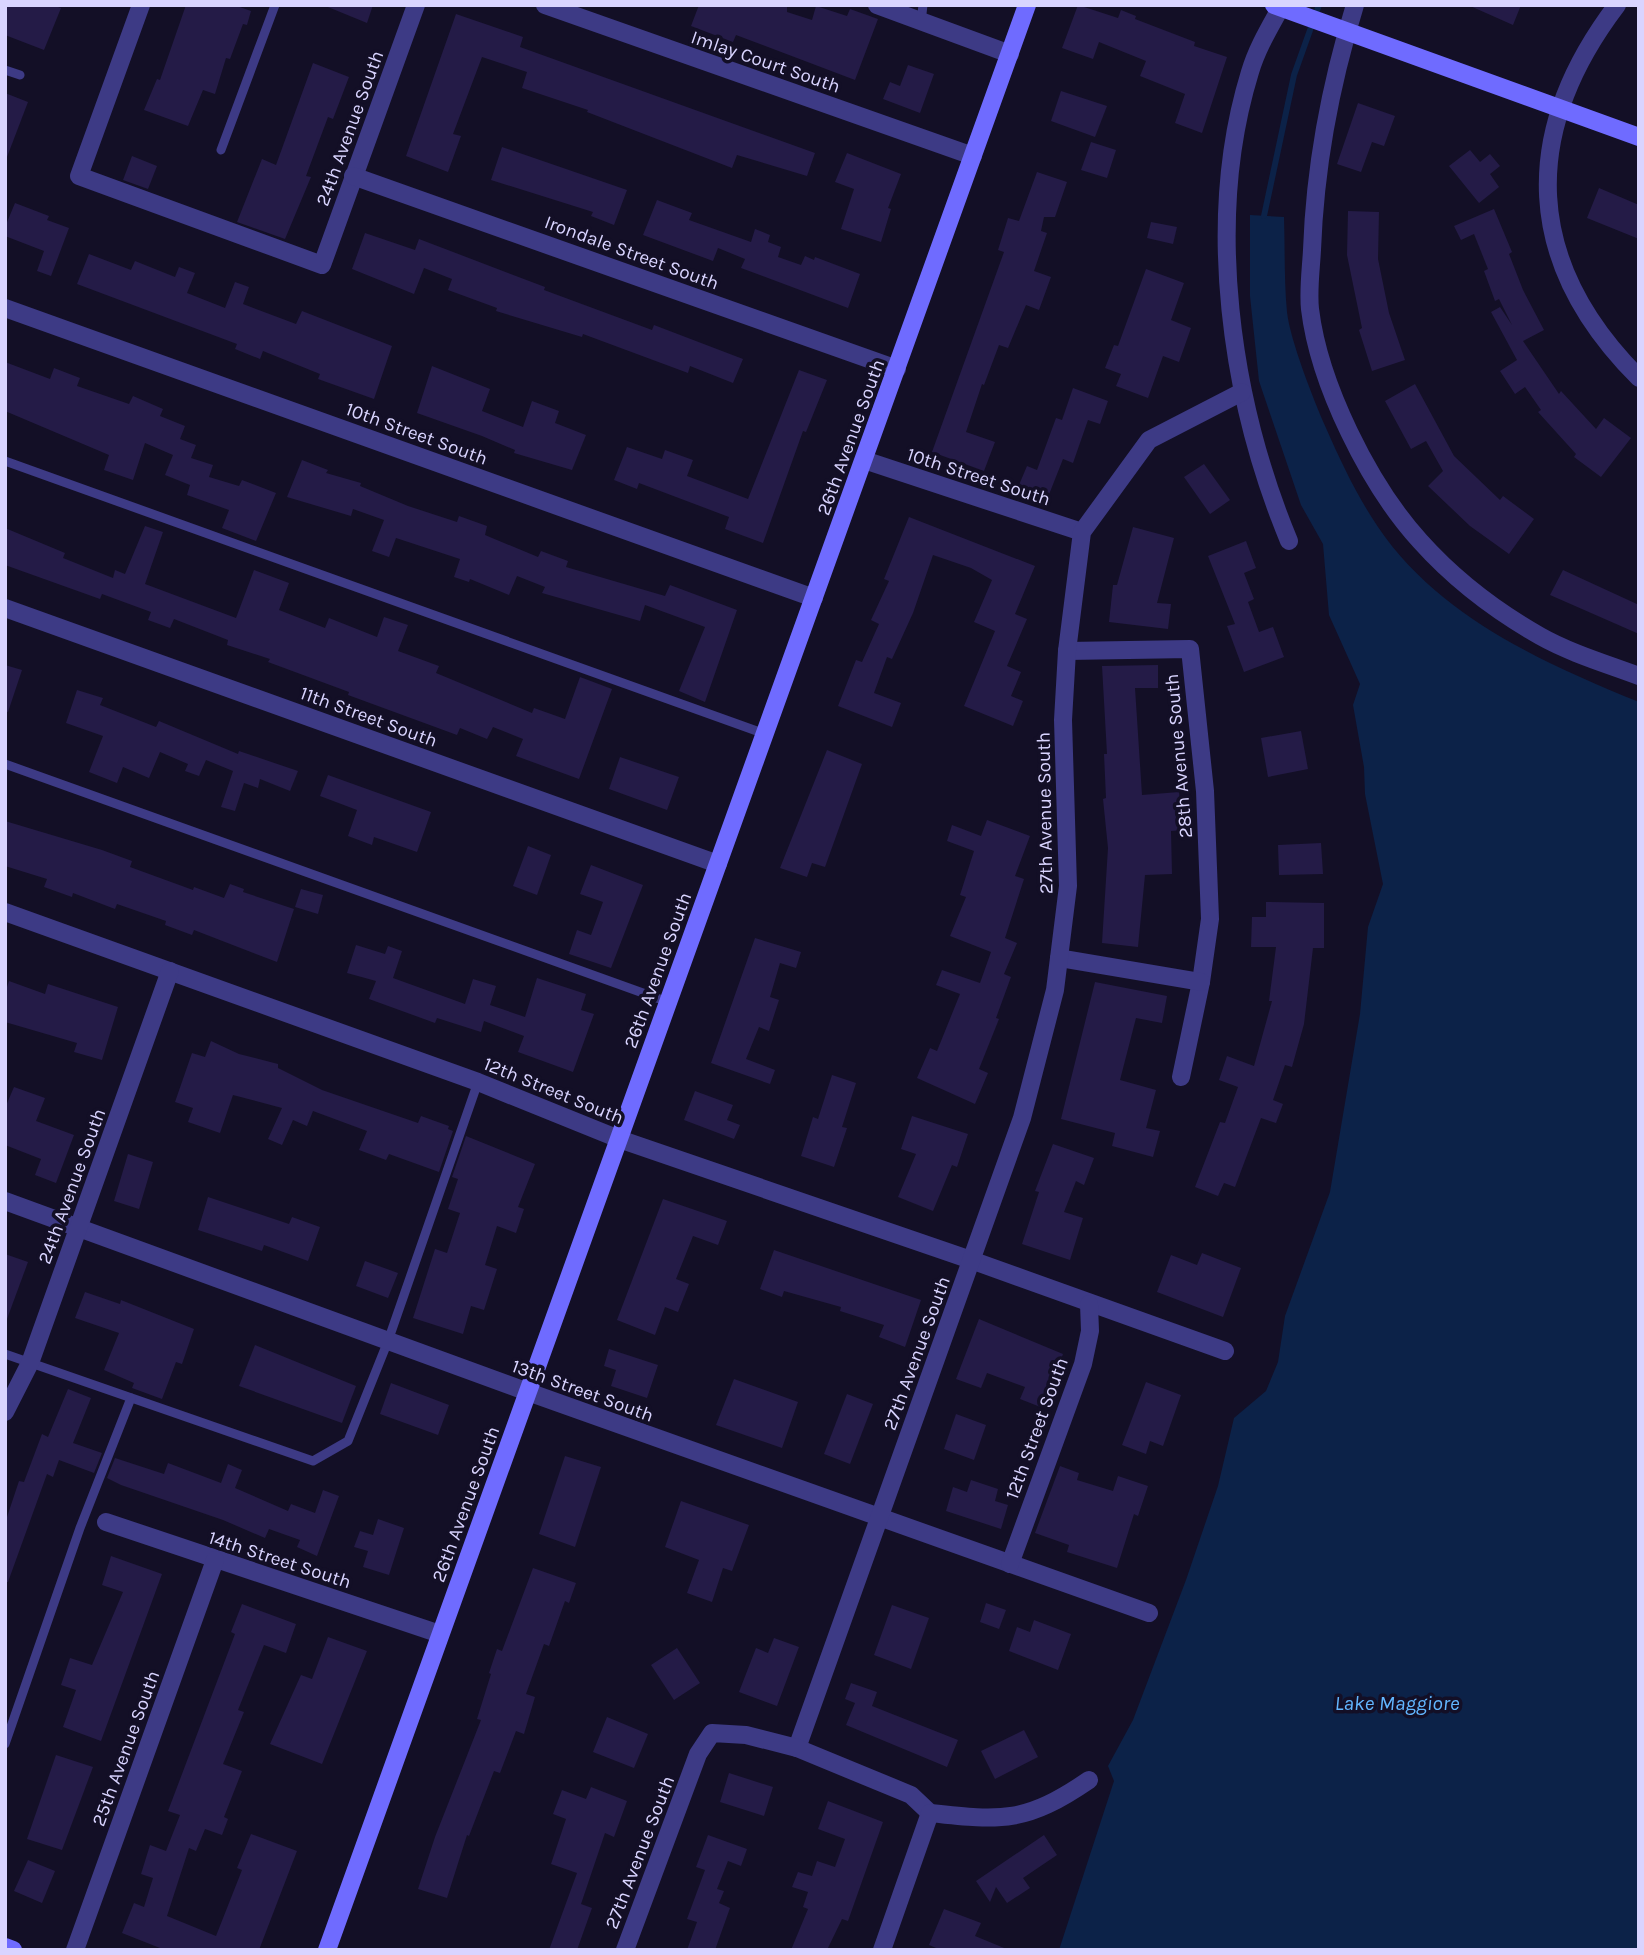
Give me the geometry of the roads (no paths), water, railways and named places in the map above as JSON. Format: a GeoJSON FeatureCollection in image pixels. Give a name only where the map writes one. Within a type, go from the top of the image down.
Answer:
{"type":"FeatureCollection","features":[{"type":"Feature","properties":{"kind":"street","name":"24th Avenue South"},"geometry":{"type":"LineString","coordinates":[[141,5],[79,176],[322,265],[416,5]]}},
{"type":"Feature","properties":{"kind":"street","name":"Imlay Court South"},"geometry":{"type":"LineString","coordinates":[[545,5],[973,156]]}},
{"type":"Feature","properties":{"kind":"street"},"geometry":{"type":"LineString","coordinates":[[877,5],[922,13],[1010,54]]}},
{"type":"Feature","properties":{"kind":"street","name":"26th Avenue South"},"geometry":{"type":"LineString","coordinates":[[327,1950],[1027,5]]}},
{"type":"Feature","properties":{"kind":"street"},"geometry":{"type":"LineString","coordinates":[[1355,5],[1330,89],[1318,162],[1310,308],[1325,372],[1350,430],[1385,495],[1419,541],[1471,591],[1542,637],[1639,676]]}},
{"type":"Feature","properties":{"kind":"street"},"geometry":{"type":"LineString","coordinates":[[1617,5],[1576,68],[1560,108],[1547,182],[1551,232],[1569,285],[1592,327],[1639,378]]}},
{"type":"Feature","properties":{"kind":"street"},"geometry":{"type":"LineString","coordinates":[[1289,541],[1269,493],[1242,392],[1232,320],[1229,192],[1236,134],[1250,73],[1279,6],[1639,137]]}},
{"type":"Feature","properties":{"kind":"street","name":"Irondale Street South"},"geometry":{"type":"LineString","coordinates":[[353,176],[897,369]]}},
{"type":"Feature","properties":{"kind":"street","name":"10th Street South"},"geometry":{"type":"LineString","coordinates":[[5,308],[814,598]]}},
{"type":"Feature","properties":{"kind":"street","name":"27th Avenue South"},"geometry":{"type":"LineString","coordinates":[[625,1950],[698,1754],[712,1733],[746,1735],[797,1748],[1022,1118],[1055,990],[1068,886],[1063,720],[1067,651],[1082,533],[1149,440],[1242,392]]}},
{"type":"Feature","properties":{"kind":"street","name":"10th Street South"},"geometry":{"type":"LineString","coordinates":[[864,460],[1082,533]]}},
{"type":"Feature","properties":{"kind":"street","name":"11th Street South"},"geometry":{"type":"LineString","coordinates":[[5,608],[718,863]]}},
{"type":"Feature","properties":{"kind":"street","name":"28th Avenue South"},"geometry":{"type":"LineString","coordinates":[[1067,651],[1190,649],[1205,791],[1210,919],[1201,982],[1181,1077]]}},
{"type":"Feature","properties":{"kind":"street","name":"12th Street South"},"geometry":{"type":"LineString","coordinates":[[5,912],[478,1082],[619,1139],[1225,1351]]}},
{"type":"Feature","properties":{"kind":"street"},"geometry":{"type":"LineString","coordinates":[[1059,958],[1201,982]]}},
{"type":"Feature","properties":{"kind":"street","name":"24th Avenue South"},"geometry":{"type":"LineString","coordinates":[[5,1412],[30,1363],[170,971]]}},
{"type":"Feature","properties":{"kind":"street","name":"13th Street South"},"geometry":{"type":"LineString","coordinates":[[5,1202],[1149,1614]]}},
{"type":"Feature","properties":{"kind":"street","name":"12th Street South"},"geometry":{"type":"LineString","coordinates":[[1010,1564],[1083,1364],[1090,1331],[1089,1304]]}},
{"type":"Feature","properties":{"kind":"street","name":"14th Street South"},"geometry":{"type":"LineString","coordinates":[[106,1522],[440,1634]]}},
{"type":"Feature","properties":{"kind":"street","name":"25th Avenue South"},"geometry":{"type":"LineString","coordinates":[[75,1950],[215,1560]]}},
{"type":"Feature","properties":{"kind":"street"},"geometry":{"type":"LineString","coordinates":[[797,1748],[911,1795],[930,1813],[991,1820],[1030,1813],[1055,1803],[1089,1780]]}},
{"type":"Feature","properties":{"kind":"street"},"geometry":{"type":"LineString","coordinates":[[882,1950],[930,1813]]}},
{"type":"Feature","properties":{"kind":"street"},"geometry":{"type":"LineString","coordinates":[[5,1947],[13,1950]]}},
{"type":"Feature","properties":{"kind":"lane"},"geometry":{"type":"LineString","coordinates":[[221,150],[275,5]]}},
{"type":"Feature","properties":{"kind":"lane"},"geometry":{"type":"LineString","coordinates":[[5,70],[20,75]]}},
{"type":"Feature","properties":{"kind":"lane"},"geometry":{"type":"LineString","coordinates":[[5,461],[765,734]]}},
{"type":"Feature","properties":{"kind":"lane"},"geometry":{"type":"LineString","coordinates":[[5,764],[668,1002]]}},
{"type":"Feature","properties":{"kind":"lane"},"geometry":{"type":"LineString","coordinates":[[5,1354],[313,1461],[348,1441],[388,1341],[478,1082]]}},
{"type":"Feature","properties":{"kind":"lane"},"geometry":{"type":"LineString","coordinates":[[5,1744],[80,1528],[131,1398]]}},
{"type":"Feature","properties":{"kind":"water","name":"Lake Maggiore"},"geometry":{"type":"Polygon","coordinates":[[[1250,215],[1284,217],[1287,312],[1293,338],[1326,428],[1356,491],[1378,527],[1403,558],[1431,586],[1462,611],[1530,653],[1639,702],[1639,1950],[1059,1950],[1114,1781],[1108,1766],[1133,1720],[1186,1580],[1218,1486],[1234,1418],[1266,1391],[1278,1362],[1285,1316],[1330,1192],[1360,1014],[1368,927],[1383,884],[1365,794],[1364,767],[1353,705],[1360,684],[1329,615],[1323,544],[1301,505],[1259,381],[1250,296],[1250,215]]]}},
{"type":"Feature","properties":{"kind":"waterway"},"geometry":{"type":"LineString","coordinates":[[1264,216],[1294,75],[1319,5]]}}]}
